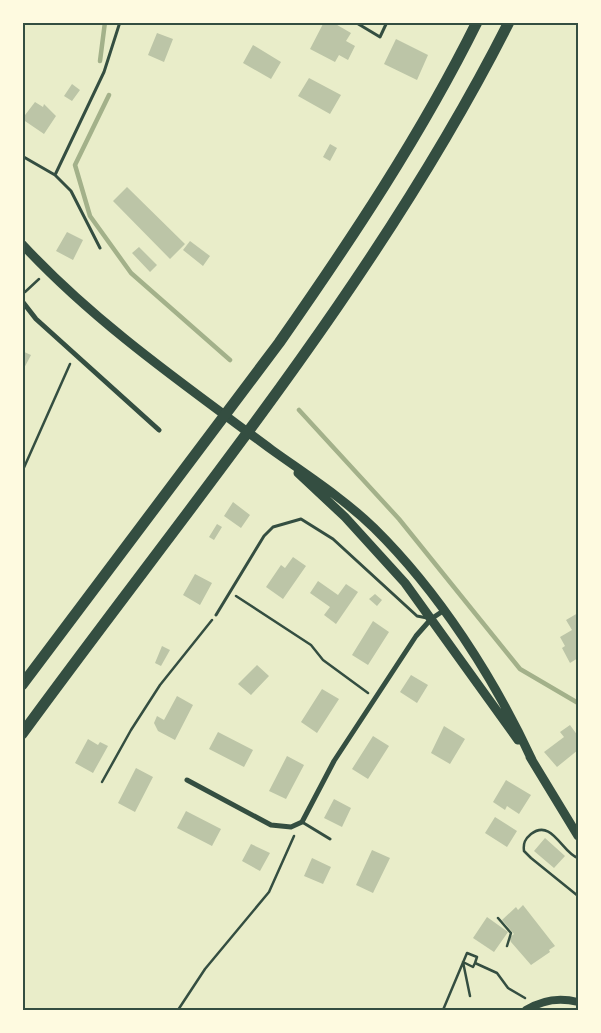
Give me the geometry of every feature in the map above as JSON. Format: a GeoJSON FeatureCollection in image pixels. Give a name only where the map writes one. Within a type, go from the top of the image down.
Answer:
{"type":"FeatureCollection","features":[{"type":"Feature","properties":{"kind":"highway"},"geometry":{"type":"LineString","coordinates":[[22,685],[279,343],[317,288],[398,162],[477,22]]}},
{"type":"Feature","properties":{"kind":"highway"},"geometry":{"type":"LineString","coordinates":[[22,734],[220,470],[342,303],[423,178],[509,22]]}},
{"type":"Feature","properties":{"kind":"main road"},"geometry":{"type":"LineString","coordinates":[[22,244],[83,303],[200,396],[319,482],[374,528],[409,566],[493,682],[532,760]]}},
{"type":"Feature","properties":{"kind":"main road"},"geometry":{"type":"LineString","coordinates":[[276,452],[345,517],[381,555],[432,618],[532,760],[578,836]]}},
{"type":"Feature","properties":{"kind":"street"},"geometry":{"type":"LineString","coordinates":[[22,301],[36,318],[159,430]]}},
{"type":"Feature","properties":{"kind":"street"},"geometry":{"type":"LineString","coordinates":[[187,780],[271,825],[292,827],[302,822],[334,760],[416,636],[432,618],[443,611]]}},
{"type":"Feature","properties":{"kind":"street"},"geometry":{"type":"LineString","coordinates":[[526,1010],[536,1004],[556,999],[578,1002]]}},
{"type":"Feature","properties":{"kind":"lane"},"geometry":{"type":"LineString","coordinates":[[55,176],[104,72],[120,22]]}},
{"type":"Feature","properties":{"kind":"lane"},"geometry":{"type":"LineString","coordinates":[[355,22],[380,37],[387,22]]}},
{"type":"Feature","properties":{"kind":"lane"},"geometry":{"type":"LineString","coordinates":[[22,156],[55,176],[71,191],[100,248]]}},
{"type":"Feature","properties":{"kind":"lane"},"geometry":{"type":"LineString","coordinates":[[216,615],[264,536],[273,527],[301,519],[333,539],[417,616],[432,618]]}},
{"type":"Feature","properties":{"kind":"lane"},"geometry":{"type":"LineString","coordinates":[[302,822],[330,839]]}},
{"type":"Feature","properties":{"kind":"path"},"geometry":{"type":"LineString","coordinates":[[22,294],[48,271]]}},
{"type":"Feature","properties":{"kind":"path"},"geometry":{"type":"LineString","coordinates":[[22,472],[75,354]]}},
{"type":"Feature","properties":{"kind":"path"},"geometry":{"type":"LineString","coordinates":[[231,593],[311,645],[323,660],[376,698]]}},
{"type":"Feature","properties":{"kind":"path"},"geometry":{"type":"LineString","coordinates":[[102,782],[131,730],[160,685],[194,645],[216,615]]}},
{"type":"Feature","properties":{"kind":"path"},"geometry":{"type":"LineString","coordinates":[[178,1010],[205,969],[269,892],[294,837],[292,827]]}},
{"type":"Feature","properties":{"kind":"path"},"geometry":{"type":"LineString","coordinates":[[578,858],[550,832],[544,830],[536,831],[523,844],[524,851],[531,858],[578,896]]}},
{"type":"Feature","properties":{"kind":"path"},"geometry":{"type":"LineString","coordinates":[[498,918],[511,932],[506,946]]}},
{"type":"Feature","properties":{"kind":"path"},"geometry":{"type":"LineString","coordinates":[[443,1010],[463,962],[467,953],[478,957],[473,967],[463,962]]}},
{"type":"Feature","properties":{"kind":"path"},"geometry":{"type":"LineString","coordinates":[[463,962],[470,996]]}},
{"type":"Feature","properties":{"kind":"path"},"geometry":{"type":"LineString","coordinates":[[475,963],[497,973],[508,988],[526,999]]}},
{"type":"Feature","properties":{"kind":"building"},"geometry":{"type":"Polygon","coordinates":[[[324,22],[332,22],[351,33],[346,41],[355,46],[348,60],[339,55],[335,62],[310,49],[324,22]]]}},
{"type":"Feature","properties":{"kind":"building"},"geometry":{"type":"Polygon","coordinates":[[[157,33],[173,39],[164,62],[148,55],[157,33]]]}},
{"type":"Feature","properties":{"kind":"building"},"geometry":{"type":"Polygon","coordinates":[[[396,39],[428,55],[417,80],[384,64],[396,39]]]}},
{"type":"Feature","properties":{"kind":"building"},"geometry":{"type":"Polygon","coordinates":[[[253,45],[281,62],[271,79],[243,63],[253,45]]]}},
{"type":"Feature","properties":{"kind":"building"},"geometry":{"type":"Polygon","coordinates":[[[309,78],[341,95],[330,114],[298,96],[309,78]]]}},
{"type":"Feature","properties":{"kind":"building"},"geometry":{"type":"Polygon","coordinates":[[[72,84],[80,90],[72,101],[64,96],[72,84]]]}},
{"type":"Feature","properties":{"kind":"building"},"geometry":{"type":"Polygon","coordinates":[[[35,102],[43,107],[44,104],[56,116],[44,134],[22,119],[35,102]]]}},
{"type":"Feature","properties":{"kind":"building"},"geometry":{"type":"Polygon","coordinates":[[[330,144],[337,148],[330,161],[323,157],[330,144]]]}},
{"type":"Feature","properties":{"kind":"building"},"geometry":{"type":"Polygon","coordinates":[[[127,187],[185,244],[170,259],[113,201],[127,187]]]}},
{"type":"Feature","properties":{"kind":"building"},"geometry":{"type":"Polygon","coordinates":[[[67,232],[83,240],[73,260],[56,251],[67,232]]]}},
{"type":"Feature","properties":{"kind":"building"},"geometry":{"type":"Polygon","coordinates":[[[190,241],[210,256],[203,266],[183,250],[190,241]]]}},
{"type":"Feature","properties":{"kind":"building"},"geometry":{"type":"Polygon","coordinates":[[[139,247],[157,265],[150,272],[132,253],[139,247]]]}},
{"type":"Feature","properties":{"kind":"building"},"geometry":{"type":"Polygon","coordinates":[[[22,351],[31,355],[22,372],[22,351]]]}},
{"type":"Feature","properties":{"kind":"building"},"geometry":{"type":"Polygon","coordinates":[[[233,502],[250,515],[241,528],[224,516],[233,502]]]}},
{"type":"Feature","properties":{"kind":"building"},"geometry":{"type":"Polygon","coordinates":[[[217,524],[222,527],[214,540],[209,537],[217,524]]]}},
{"type":"Feature","properties":{"kind":"building"},"geometry":{"type":"Polygon","coordinates":[[[293,557],[306,566],[283,599],[266,587],[281,565],[285,568],[293,557]]]}},
{"type":"Feature","properties":{"kind":"building"},"geometry":{"type":"Polygon","coordinates":[[[195,574],[212,583],[200,605],[183,595],[195,574]]]}},
{"type":"Feature","properties":{"kind":"building"},"geometry":{"type":"Polygon","coordinates":[[[318,581],[338,595],[346,584],[358,592],[336,624],[324,615],[330,607],[310,593],[318,581]]]}},
{"type":"Feature","properties":{"kind":"building"},"geometry":{"type":"Polygon","coordinates":[[[375,594],[382,600],[377,606],[369,599],[375,594]]]}},
{"type":"Feature","properties":{"kind":"building"},"geometry":{"type":"Polygon","coordinates":[[[578,613],[578,640],[576,641],[578,658],[570,663],[562,648],[565,646],[560,637],[572,630],[566,620],[578,613]]]}},
{"type":"Feature","properties":{"kind":"building"},"geometry":{"type":"Polygon","coordinates":[[[373,621],[389,632],[368,665],[352,655],[373,621]]]}},
{"type":"Feature","properties":{"kind":"building"},"geometry":{"type":"Polygon","coordinates":[[[162,646],[170,650],[161,666],[155,663],[162,646]]]}},
{"type":"Feature","properties":{"kind":"building"},"geometry":{"type":"Polygon","coordinates":[[[257,665],[269,676],[251,695],[238,684],[257,665]]]}},
{"type":"Feature","properties":{"kind":"building"},"geometry":{"type":"Polygon","coordinates":[[[411,675],[428,685],[417,703],[400,692],[411,675]]]}},
{"type":"Feature","properties":{"kind":"building"},"geometry":{"type":"Polygon","coordinates":[[[322,689],[339,699],[317,733],[301,722],[322,689]]]}},
{"type":"Feature","properties":{"kind":"building"},"geometry":{"type":"Polygon","coordinates":[[[177,696],[193,705],[175,740],[158,731],[154,723],[157,716],[164,720],[177,696]]]}},
{"type":"Feature","properties":{"kind":"building"},"geometry":{"type":"Polygon","coordinates":[[[570,725],[578,736],[578,750],[557,767],[544,752],[564,737],[560,732],[570,725]]]}},
{"type":"Feature","properties":{"kind":"building"},"geometry":{"type":"Polygon","coordinates":[[[444,726],[465,739],[450,764],[431,753],[444,726]]]}},
{"type":"Feature","properties":{"kind":"building"},"geometry":{"type":"Polygon","coordinates":[[[218,732],[253,750],[244,767],[209,749],[218,732]]]}},
{"type":"Feature","properties":{"kind":"building"},"geometry":{"type":"Polygon","coordinates":[[[373,736],[389,746],[368,779],[352,769],[373,736]]]}},
{"type":"Feature","properties":{"kind":"building"},"geometry":{"type":"Polygon","coordinates":[[[88,739],[98,745],[100,742],[108,746],[93,773],[75,763],[88,739]]]}},
{"type":"Feature","properties":{"kind":"building"},"geometry":{"type":"Polygon","coordinates":[[[287,756],[304,765],[286,799],[269,791],[287,756]]]}},
{"type":"Feature","properties":{"kind":"building"},"geometry":{"type":"Polygon","coordinates":[[[136,768],[153,777],[135,812],[118,803],[136,768]]]}},
{"type":"Feature","properties":{"kind":"building"},"geometry":{"type":"Polygon","coordinates":[[[506,780],[531,795],[519,814],[507,806],[505,810],[493,802],[506,780]]]}},
{"type":"Feature","properties":{"kind":"building"},"geometry":{"type":"Polygon","coordinates":[[[334,799],[351,808],[342,827],[324,818],[334,799]]]}},
{"type":"Feature","properties":{"kind":"building"},"geometry":{"type":"Polygon","coordinates":[[[186,811],[221,829],[212,846],[177,828],[186,811]]]}},
{"type":"Feature","properties":{"kind":"building"},"geometry":{"type":"Polygon","coordinates":[[[495,817],[517,831],[507,847],[485,833],[495,817]]]}},
{"type":"Feature","properties":{"kind":"building"},"geometry":{"type":"Polygon","coordinates":[[[545,838],[565,856],[554,868],[534,851],[545,838]]]}},
{"type":"Feature","properties":{"kind":"building"},"geometry":{"type":"Polygon","coordinates":[[[251,844],[270,853],[260,871],[242,861],[251,844]]]}},
{"type":"Feature","properties":{"kind":"building"},"geometry":{"type":"Polygon","coordinates":[[[372,850],[390,858],[373,893],[356,885],[372,850]]]}},
{"type":"Feature","properties":{"kind":"building"},"geometry":{"type":"Polygon","coordinates":[[[312,858],[331,867],[323,884],[304,876],[312,858]]]}},
{"type":"Feature","properties":{"kind":"building"},"geometry":{"type":"Polygon","coordinates":[[[523,905],[555,946],[549,950],[550,952],[531,965],[511,942],[509,938],[514,934],[502,920],[516,907],[518,910],[523,905]]]}},
{"type":"Feature","properties":{"kind":"building"},"geometry":{"type":"Polygon","coordinates":[[[487,917],[508,932],[494,952],[473,938],[487,917]]]}},
{"type":"Feature","properties":{"kind":"waterway"},"geometry":{"type":"LineString","coordinates":[[100,61],[105,22]]}},
{"type":"Feature","properties":{"kind":"waterway"},"geometry":{"type":"LineString","coordinates":[[109,95],[75,165],[90,216],[131,273],[230,360]]}},
{"type":"Feature","properties":{"kind":"waterway"},"geometry":{"type":"LineString","coordinates":[[299,410],[399,519],[520,669],[578,703]]}}]}
